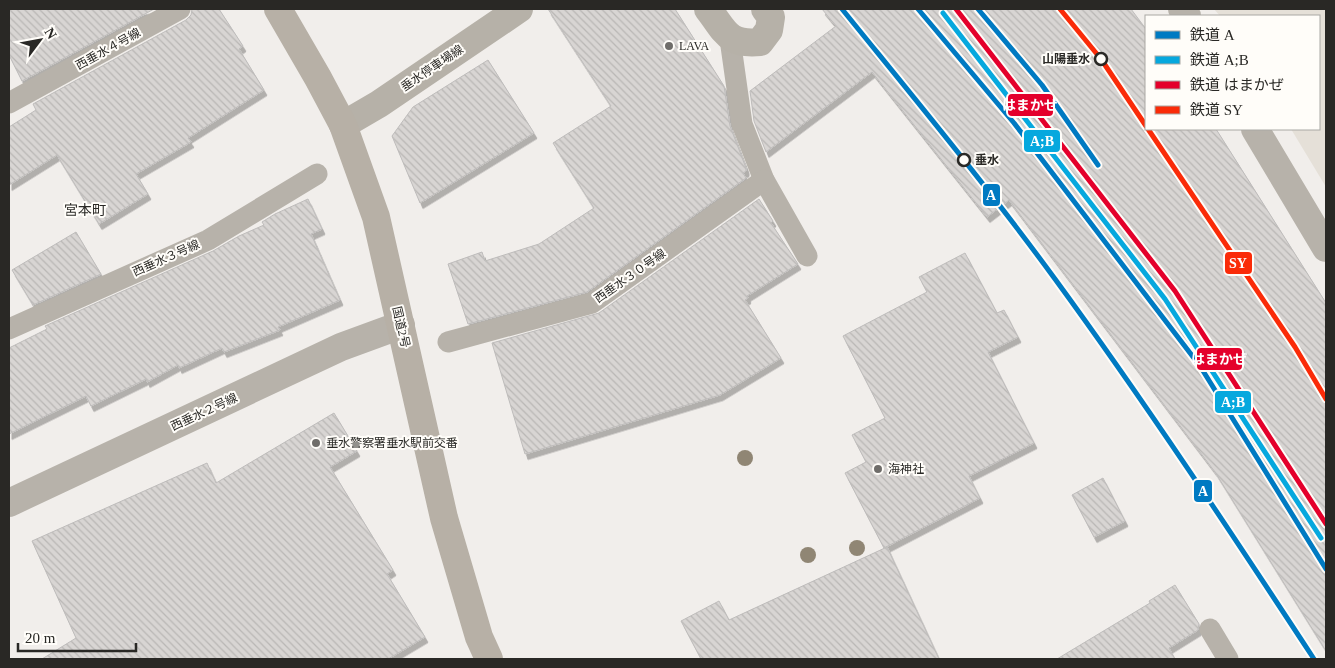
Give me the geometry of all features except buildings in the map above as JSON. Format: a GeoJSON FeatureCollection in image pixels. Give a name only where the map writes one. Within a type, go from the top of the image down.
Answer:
{"type":"FeatureCollection","features":[{"type":"Feature","properties":{"kind":"highway","name":"国道2号"},"geometry":{"type":"LineString","coordinates":[[278,9],[344,125],[376,217],[444,518],[479,637],[489,659]]}},
{"type":"Feature","properties":{"kind":"main road","name":"垂水停車場線"},"geometry":{"type":"LineString","coordinates":[[344,125],[379,104],[519,9]]}},
{"type":"Feature","properties":{"kind":"main road"},"geometry":{"type":"LineString","coordinates":[[708,9],[730,39],[745,44],[760,42],[770,30],[771,17],[765,9]]}},
{"type":"Feature","properties":{"kind":"street"},"geometry":{"type":"LineString","coordinates":[[1256,130],[1326,248]]}},
{"type":"Feature","properties":{"kind":"street","name":"西垂水２号線"},"geometry":{"type":"LineString","coordinates":[[9,504],[341,347],[400,325]]}},
{"type":"Feature","properties":{"kind":"lane","name":"西垂水４号線"},"geometry":{"type":"LineString","coordinates":[[9,103],[180,9]]}},
{"type":"Feature","properties":{"kind":"lane"},"geometry":{"type":"LineString","coordinates":[[730,39],[742,124],[764,180],[807,256]]}},
{"type":"Feature","properties":{"kind":"lane"},"geometry":{"type":"LineString","coordinates":[[742,124],[768,158]]}},
{"type":"Feature","properties":{"kind":"lane","name":"西垂水３号線"},"geometry":{"type":"LineString","coordinates":[[9,329],[208,240],[317,174]]}},
{"type":"Feature","properties":{"kind":"lane","name":"西垂水３０号線"},"geometry":{"type":"LineString","coordinates":[[448,342],[592,303],[764,180]]}},
{"type":"Feature","properties":{"kind":"lane"},"geometry":{"type":"LineString","coordinates":[[1210,630],[1228,659]]}},
{"type":"Feature","properties":{"kind":"shaded area"},"geometry":{"type":"Polygon","coordinates":[[[1214,9],[1326,9],[1326,187],[1292,130],[1320,130],[1320,15],[1219,15],[1214,9]]]}},
{"type":"Feature","properties":{"kind":"rail line","name":"A"},"geometry":{"type":"LineString","coordinates":[[842,9],[977,176],[1089,325],[1219,515],[1314,659]]}},
{"type":"Feature","properties":{"kind":"rail line","name":"A"},"geometry":{"type":"LineString","coordinates":[[918,9],[1014,123],[1200,366],[1326,569]]}},
{"type":"Feature","properties":{"kind":"rail line","name":"はまかぜ"},"geometry":{"type":"LineString","coordinates":[[956,9],[1175,291],[1326,524]]}},
{"type":"Feature","properties":{"kind":"rail line","name":"A"},"geometry":{"type":"LineString","coordinates":[[978,9],[1042,85],[1098,165]]}},
{"type":"Feature","properties":{"kind":"rail line","name":"SY"},"geometry":{"type":"LineString","coordinates":[[1060,9],[1101,59],[1145,125]]}},
{"type":"Feature","properties":{"kind":"rail line","name":"A;B"},"geometry":{"type":"LineString","coordinates":[[943,13],[1165,299],[1321,538]]}},
{"type":"Feature","properties":{"kind":"rail line","name":"SY"},"geometry":{"type":"LineString","coordinates":[[1149,130],[1295,347],[1326,399]]}},
{"type":"Feature","properties":{"kind":"place","name":"LAVA"},"geometry":{"type":"Point","coordinates":[669,46]}},
{"type":"Feature","properties":{"kind":"place","name":"山陽垂水"},"geometry":{"type":"Point","coordinates":[1101,59]}},
{"type":"Feature","properties":{"kind":"place","name":"垂水"},"geometry":{"type":"Point","coordinates":[964,160]}},
{"type":"Feature","properties":{"kind":"place","name":"垂水警察署垂水駅前交番"},"geometry":{"type":"Point","coordinates":[316,443]}},
{"type":"Feature","properties":{"kind":"place","name":"海神社"},"geometry":{"type":"Point","coordinates":[878,469]}},
{"type":"Feature","properties":{"kind":"district","name":"宮本町"},"geometry":{"type":"Point","coordinates":[85,210]}}]}
